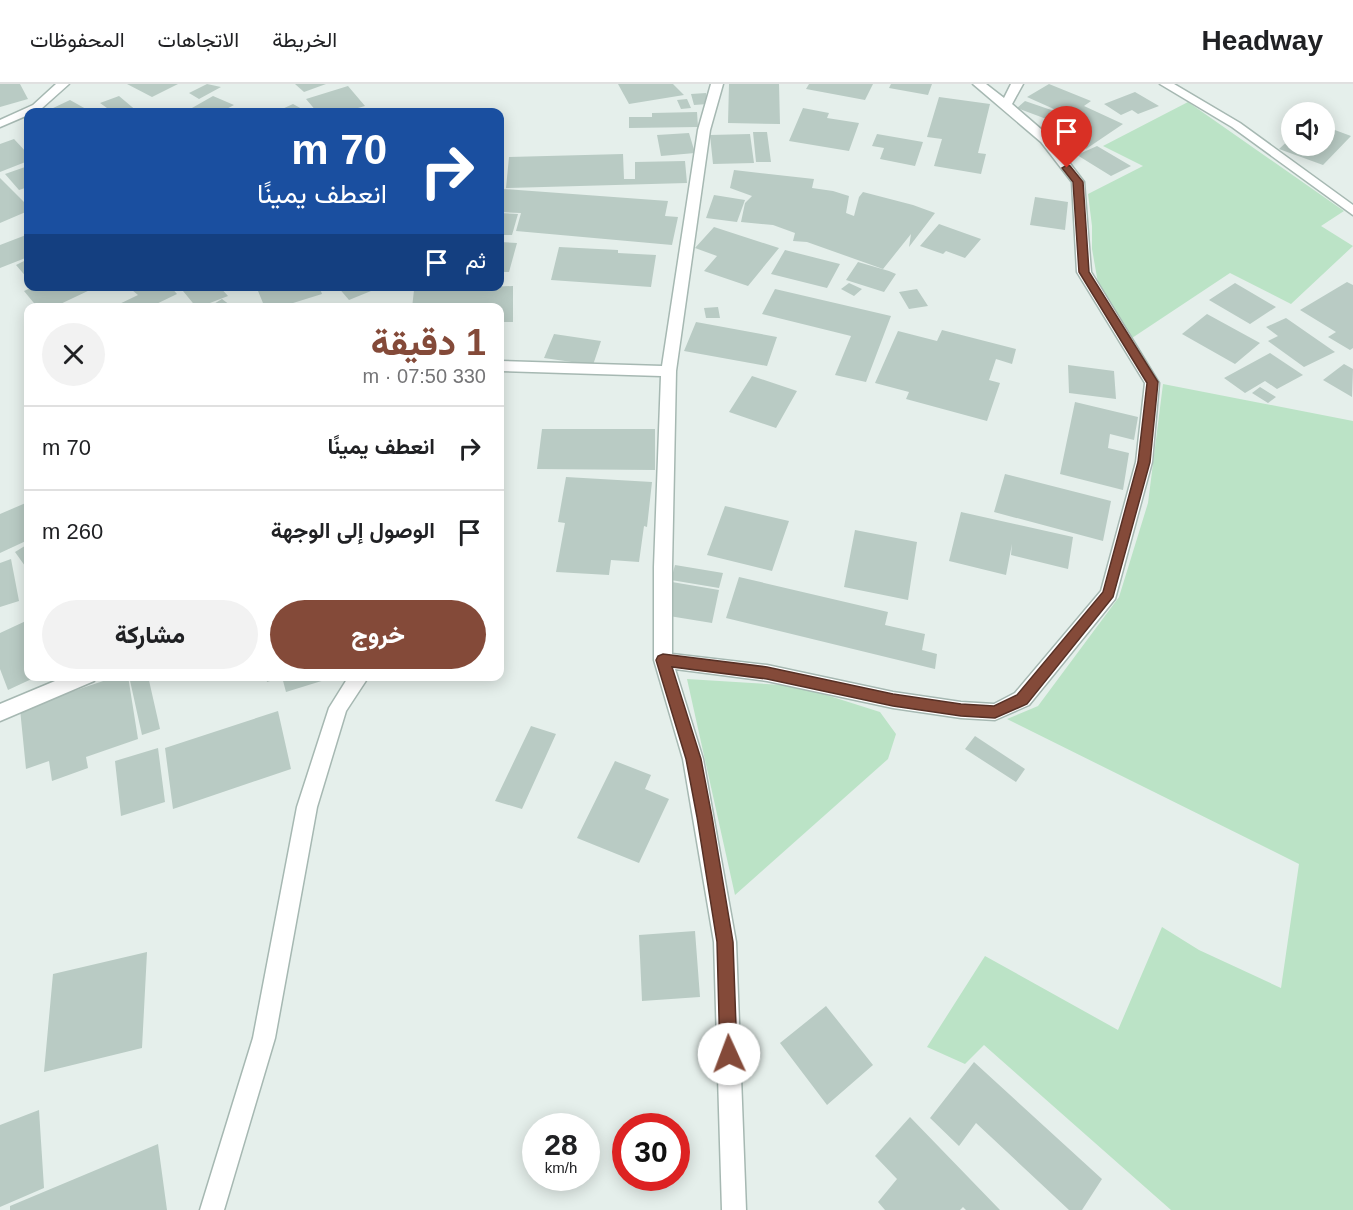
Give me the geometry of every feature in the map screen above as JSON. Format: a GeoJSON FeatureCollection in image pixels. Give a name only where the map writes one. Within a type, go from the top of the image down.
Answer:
{"type":"FeatureCollection","features":[{"type":"Feature","properties":{"kind":"street"},"geometry":{"type":"LineString","coordinates":[[35,108],[63,84]]}},
{"type":"Feature","properties":{"kind":"street"},"geometry":{"type":"LineString","coordinates":[[717,84],[704,130],[669,371],[663,567],[663,660],[693,759],[725,942],[734,1210]]}},
{"type":"Feature","properties":{"kind":"street"},"geometry":{"type":"LineString","coordinates":[[663,660],[767,673],[893,700],[961,710],[995,712],[1022,699],[1109,594],[1144,462],[1152,382],[1084,272],[1078,182],[1045,139],[979,84]]}},
{"type":"Feature","properties":{"kind":"street"},"geometry":{"type":"LineString","coordinates":[[1006,105],[1017,84]]}},
{"type":"Feature","properties":{"kind":"street"},"geometry":{"type":"LineString","coordinates":[[1166,84],[1236,125],[1353,211]]}},
{"type":"Feature","properties":{"kind":"street"},"geometry":{"type":"LineString","coordinates":[[0,124],[24,113]]}},
{"type":"Feature","properties":{"kind":"street"},"geometry":{"type":"LineString","coordinates":[[504,366],[669,371]]}},
{"type":"Feature","properties":{"kind":"street"},"geometry":{"type":"LineString","coordinates":[[0,713],[76,681]]}},
{"type":"Feature","properties":{"kind":"street"},"geometry":{"type":"LineString","coordinates":[[212,1210],[264,1038],[307,807],[338,708],[357,681]]}},
{"type":"Feature","properties":{"kind":"green space"},"geometry":{"type":"Polygon","coordinates":[[[1188,102],[1344,211],[1321,226],[1353,246],[1291,304],[1230,273],[1132,338],[1098,283],[1092,249],[1088,194],[1143,166],[1103,146],[1188,102]]]}},
{"type":"Feature","properties":{"kind":"green space"},"geometry":{"type":"Polygon","coordinates":[[[1163,384],[1353,421],[1353,1210],[1171,1210],[984,1045],[965,1064],[927,1047],[985,956],[1118,1030],[1162,927],[1199,950],[1281,988],[1299,864],[1007,719],[1038,706],[1119,597],[1148,503],[1163,384]]]}},
{"type":"Feature","properties":{"kind":"green space"},"geometry":{"type":"Polygon","coordinates":[[[687,679],[798,686],[880,712],[896,734],[888,759],[735,895],[687,679]]]}},
{"type":"Feature","properties":{"kind":"building"},"geometry":{"type":"Polygon","coordinates":[[[0,84],[20,84],[28,99],[0,107],[0,84]]]}},
{"type":"Feature","properties":{"kind":"building"},"geometry":{"type":"Polygon","coordinates":[[[127,84],[178,84],[152,97],[127,84]]]}},
{"type":"Feature","properties":{"kind":"building"},"geometry":{"type":"Polygon","coordinates":[[[207,84],[221,87],[199,99],[189,93],[207,84]]]}},
{"type":"Feature","properties":{"kind":"building"},"geometry":{"type":"Polygon","coordinates":[[[295,84],[326,84],[304,92],[295,84]]]}},
{"type":"Feature","properties":{"kind":"building"},"geometry":{"type":"Polygon","coordinates":[[[618,84],[673,84],[684,95],[629,104],[618,84]]]}},
{"type":"Feature","properties":{"kind":"building"},"geometry":{"type":"Polygon","coordinates":[[[729,84],[779,84],[780,124],[728,123],[729,84]]]}},
{"type":"Feature","properties":{"kind":"building"},"geometry":{"type":"Polygon","coordinates":[[[809,84],[873,84],[865,100],[806,89],[809,84]]]}},
{"type":"Feature","properties":{"kind":"building"},"geometry":{"type":"Polygon","coordinates":[[[891,84],[932,84],[928,95],[889,88],[891,84]]]}},
{"type":"Feature","properties":{"kind":"building"},"geometry":{"type":"Polygon","coordinates":[[[1049,84],[1091,101],[1084,106],[1123,124],[1086,149],[1048,131],[1056,126],[1051,123],[1065,114],[1027,97],[1049,84]]]}},
{"type":"Feature","properties":{"kind":"building"},"geometry":{"type":"Polygon","coordinates":[[[348,86],[365,106],[314,108],[306,99],[348,86]]]}},
{"type":"Feature","properties":{"kind":"building"},"geometry":{"type":"Polygon","coordinates":[[[1135,92],[1159,106],[1138,114],[1132,110],[1121,115],[1104,104],[1135,92]]]}},
{"type":"Feature","properties":{"kind":"building"},"geometry":{"type":"Polygon","coordinates":[[[706,93],[708,104],[694,105],[691,94],[706,93]]]}},
{"type":"Feature","properties":{"kind":"building"},"geometry":{"type":"Polygon","coordinates":[[[119,96],[133,108],[107,108],[100,103],[119,96]]]}},
{"type":"Feature","properties":{"kind":"building"},"geometry":{"type":"Polygon","coordinates":[[[213,96],[234,105],[228,108],[192,108],[213,96]]]}},
{"type":"Feature","properties":{"kind":"building"},"geometry":{"type":"Polygon","coordinates":[[[939,97],[990,104],[978,153],[986,154],[981,174],[934,166],[942,139],[927,137],[939,97]]]}},
{"type":"Feature","properties":{"kind":"building"},"geometry":{"type":"Polygon","coordinates":[[[687,99],[691,108],[681,109],[677,100],[687,99]]]}},
{"type":"Feature","properties":{"kind":"building"},"geometry":{"type":"Polygon","coordinates":[[[70,100],[84,108],[53,108],[70,100]]]}},
{"type":"Feature","properties":{"kind":"building"},"geometry":{"type":"Polygon","coordinates":[[[1025,101],[1057,112],[1049,120],[1017,108],[1025,101]]]}},
{"type":"Feature","properties":{"kind":"building"},"geometry":{"type":"Polygon","coordinates":[[[293,104],[300,108],[284,108],[293,104]]]}},
{"type":"Feature","properties":{"kind":"building"},"geometry":{"type":"Polygon","coordinates":[[[803,108],[829,113],[827,118],[859,123],[849,151],[789,141],[803,108]]]}},
{"type":"Feature","properties":{"kind":"building"},"geometry":{"type":"Polygon","coordinates":[[[697,112],[698,127],[629,128],[629,117],[652,117],[652,113],[697,112]]]}},
{"type":"Feature","properties":{"kind":"building"},"geometry":{"type":"Polygon","coordinates":[[[1335,130],[1351,136],[1335,153],[1335,130]]]}},
{"type":"Feature","properties":{"kind":"building"},"geometry":{"type":"Polygon","coordinates":[[[753,132],[767,132],[771,162],[756,162],[753,132]]]}},
{"type":"Feature","properties":{"kind":"building"},"geometry":{"type":"Polygon","coordinates":[[[689,133],[695,153],[661,156],[657,135],[689,133]]]}},
{"type":"Feature","properties":{"kind":"building"},"geometry":{"type":"Polygon","coordinates":[[[750,134],[754,163],[713,164],[710,135],[750,134]]]}},
{"type":"Feature","properties":{"kind":"building"},"geometry":{"type":"Polygon","coordinates":[[[877,134],[923,142],[915,166],[880,159],[884,148],[872,146],[877,134]]]}},
{"type":"Feature","properties":{"kind":"building"},"geometry":{"type":"Polygon","coordinates":[[[14,139],[24,150],[24,163],[0,172],[0,144],[14,139]]]}},
{"type":"Feature","properties":{"kind":"building"},"geometry":{"type":"Polygon","coordinates":[[[1097,146],[1131,166],[1111,176],[1077,155],[1097,146]]]}},
{"type":"Feature","properties":{"kind":"building"},"geometry":{"type":"Polygon","coordinates":[[[623,154],[624,179],[635,179],[635,162],[685,161],[687,183],[506,188],[509,157],[623,154]]]}},
{"type":"Feature","properties":{"kind":"building"},"geometry":{"type":"Polygon","coordinates":[[[1298,156],[1332,156],[1323,165],[1298,156]]]}},
{"type":"Feature","properties":{"kind":"building"},"geometry":{"type":"Polygon","coordinates":[[[24,167],[24,188],[19,190],[5,174],[24,167]]]}},
{"type":"Feature","properties":{"kind":"building"},"geometry":{"type":"Polygon","coordinates":[[[734,170],[814,179],[812,188],[849,196],[846,213],[854,216],[859,197],[863,192],[935,213],[909,247],[911,234],[883,269],[807,242],[793,241],[795,233],[773,225],[741,222],[745,203],[752,196],[730,188],[734,170]]]}},
{"type":"Feature","properties":{"kind":"building"},"geometry":{"type":"Polygon","coordinates":[[[0,178],[24,202],[24,213],[0,223],[0,178]]]}},
{"type":"Feature","properties":{"kind":"building"},"geometry":{"type":"Polygon","coordinates":[[[504,189],[668,201],[665,216],[678,217],[672,245],[516,231],[521,213],[504,212],[504,189]]]}},
{"type":"Feature","properties":{"kind":"building"},"geometry":{"type":"Polygon","coordinates":[[[714,195],[745,200],[737,222],[706,218],[714,195]]]}},
{"type":"Feature","properties":{"kind":"building"},"geometry":{"type":"Polygon","coordinates":[[[1035,197],[1068,202],[1065,230],[1030,225],[1035,197]]]}},
{"type":"Feature","properties":{"kind":"building"},"geometry":{"type":"Polygon","coordinates":[[[504,213],[518,214],[512,235],[504,235],[504,213]]]}},
{"type":"Feature","properties":{"kind":"building"},"geometry":{"type":"Polygon","coordinates":[[[939,224],[981,239],[965,258],[946,251],[943,254],[920,246],[939,224]]]}},
{"type":"Feature","properties":{"kind":"building"},"geometry":{"type":"Polygon","coordinates":[[[714,227],[779,248],[748,286],[704,271],[717,256],[695,248],[714,227]]]}},
{"type":"Feature","properties":{"kind":"building"},"geometry":{"type":"Polygon","coordinates":[[[24,236],[24,259],[0,268],[0,245],[24,236]]]}},
{"type":"Feature","properties":{"kind":"building"},"geometry":{"type":"Polygon","coordinates":[[[504,242],[517,243],[509,272],[504,272],[504,242]]]}},
{"type":"Feature","properties":{"kind":"building"},"geometry":{"type":"Polygon","coordinates":[[[559,247],[618,250],[618,253],[656,255],[651,287],[551,280],[559,247]]]}},
{"type":"Feature","properties":{"kind":"building"},"geometry":{"type":"Polygon","coordinates":[[[785,250],[840,264],[827,288],[771,274],[785,250]]]}},
{"type":"Feature","properties":{"kind":"building"},"geometry":{"type":"Polygon","coordinates":[[[24,261],[24,274],[16,265],[24,261]]]}},
{"type":"Feature","properties":{"kind":"building"},"geometry":{"type":"Polygon","coordinates":[[[858,262],[896,274],[884,292],[846,280],[858,262]]]}},
{"type":"Feature","properties":{"kind":"building"},"geometry":{"type":"Polygon","coordinates":[[[1347,282],[1353,285],[1353,348],[1350,350],[1328,337],[1336,332],[1300,310],[1347,282]]]}},
{"type":"Feature","properties":{"kind":"building"},"geometry":{"type":"Polygon","coordinates":[[[849,283],[862,289],[854,296],[841,289],[849,283]]]}},
{"type":"Feature","properties":{"kind":"building"},"geometry":{"type":"Polygon","coordinates":[[[1235,283],[1276,307],[1250,324],[1209,300],[1235,283]]]}},
{"type":"Feature","properties":{"kind":"building"},"geometry":{"type":"Polygon","coordinates":[[[504,286],[513,286],[513,322],[504,322],[504,303],[413,303],[414,291],[504,291],[504,286]]]}},
{"type":"Feature","properties":{"kind":"building"},"geometry":{"type":"Polygon","coordinates":[[[775,289],[891,316],[866,382],[835,375],[851,336],[762,314],[775,289]]]}},
{"type":"Feature","properties":{"kind":"building"},"geometry":{"type":"Polygon","coordinates":[[[917,289],[928,306],[909,309],[899,292],[917,289]]]}},
{"type":"Feature","properties":{"kind":"building"},"geometry":{"type":"Polygon","coordinates":[[[24,291],[88,291],[63,303],[34,303],[24,291]]]}},
{"type":"Feature","properties":{"kind":"building"},"geometry":{"type":"Polygon","coordinates":[[[133,291],[174,291],[177,294],[158,303],[121,303],[138,295],[133,291]]]}},
{"type":"Feature","properties":{"kind":"building"},"geometry":{"type":"Polygon","coordinates":[[[183,291],[224,291],[228,296],[210,303],[193,303],[183,291]]]}},
{"type":"Feature","properties":{"kind":"building"},"geometry":{"type":"Polygon","coordinates":[[[258,291],[321,291],[322,294],[293,303],[263,303],[258,291]]]}},
{"type":"Feature","properties":{"kind":"building"},"geometry":{"type":"Polygon","coordinates":[[[341,291],[371,291],[349,300],[341,291]]]}},
{"type":"Feature","properties":{"kind":"building"},"geometry":{"type":"Polygon","coordinates":[[[222,299],[227,303],[215,303],[222,299]]]}},
{"type":"Feature","properties":{"kind":"building"},"geometry":{"type":"Polygon","coordinates":[[[718,307],[720,318],[706,318],[704,308],[718,307]]]}},
{"type":"Feature","properties":{"kind":"building"},"geometry":{"type":"Polygon","coordinates":[[[1207,314],[1260,343],[1235,364],[1182,334],[1207,314]]]}},
{"type":"Feature","properties":{"kind":"building"},"geometry":{"type":"Polygon","coordinates":[[[1286,318],[1335,352],[1304,367],[1268,341],[1278,336],[1266,327],[1286,318]]]}},
{"type":"Feature","properties":{"kind":"building"},"geometry":{"type":"Polygon","coordinates":[[[696,322],[777,337],[767,366],[684,351],[696,322]]]}},
{"type":"Feature","properties":{"kind":"building"},"geometry":{"type":"Polygon","coordinates":[[[942,330],[1016,349],[1012,364],[996,359],[989,380],[1000,383],[987,421],[906,399],[909,392],[875,383],[898,331],[937,341],[942,330]]]}},
{"type":"Feature","properties":{"kind":"building"},"geometry":{"type":"Polygon","coordinates":[[[554,334],[601,341],[593,365],[544,358],[554,334]]]}},
{"type":"Feature","properties":{"kind":"building"},"geometry":{"type":"Polygon","coordinates":[[[1270,353],[1303,375],[1277,389],[1265,381],[1245,393],[1224,378],[1270,353]]]}},
{"type":"Feature","properties":{"kind":"building"},"geometry":{"type":"Polygon","coordinates":[[[1344,364],[1353,369],[1352,397],[1323,380],[1344,364]]]}},
{"type":"Feature","properties":{"kind":"building"},"geometry":{"type":"Polygon","coordinates":[[[1068,365],[1114,371],[1116,399],[1069,393],[1068,365]]]}},
{"type":"Feature","properties":{"kind":"building"},"geometry":{"type":"Polygon","coordinates":[[[752,376],[797,391],[776,428],[729,412],[752,376]]]}},
{"type":"Feature","properties":{"kind":"building"},"geometry":{"type":"Polygon","coordinates":[[[1260,387],[1276,397],[1268,403],[1252,393],[1260,387]]]}},
{"type":"Feature","properties":{"kind":"building"},"geometry":{"type":"Polygon","coordinates":[[[1075,402],[1138,417],[1134,440],[1110,434],[1108,448],[1129,453],[1123,490],[1060,474],[1075,402]]]}},
{"type":"Feature","properties":{"kind":"building"},"geometry":{"type":"Polygon","coordinates":[[[542,429],[655,429],[655,470],[537,469],[542,429]]]}},
{"type":"Feature","properties":{"kind":"building"},"geometry":{"type":"Polygon","coordinates":[[[1005,474],[1111,501],[1103,541],[994,512],[1005,474]]]}},
{"type":"Feature","properties":{"kind":"building"},"geometry":{"type":"Polygon","coordinates":[[[566,477],[652,482],[647,527],[644,526],[639,562],[611,560],[609,575],[556,572],[565,523],[558,522],[566,477]]]}},
{"type":"Feature","properties":{"kind":"building"},"geometry":{"type":"Polygon","coordinates":[[[24,504],[24,542],[0,553],[0,514],[24,504]]]}},
{"type":"Feature","properties":{"kind":"building"},"geometry":{"type":"Polygon","coordinates":[[[725,506],[789,521],[772,571],[707,555],[725,506]]]}},
{"type":"Feature","properties":{"kind":"building"},"geometry":{"type":"Polygon","coordinates":[[[961,512],[1073,537],[1068,569],[1011,555],[1012,544],[1006,575],[949,561],[961,512]]]}},
{"type":"Feature","properties":{"kind":"building"},"geometry":{"type":"Polygon","coordinates":[[[855,530],[917,542],[908,600],[844,587],[855,530]]]}},
{"type":"Feature","properties":{"kind":"building"},"geometry":{"type":"Polygon","coordinates":[[[24,546],[24,565],[15,552],[24,546]]]}},
{"type":"Feature","properties":{"kind":"building"},"geometry":{"type":"Polygon","coordinates":[[[11,559],[19,601],[0,607],[0,563],[11,559]]]}},
{"type":"Feature","properties":{"kind":"building"},"geometry":{"type":"Polygon","coordinates":[[[675,565],[723,573],[719,588],[671,580],[675,565]]]}},
{"type":"Feature","properties":{"kind":"building"},"geometry":{"type":"Polygon","coordinates":[[[739,577],[888,612],[885,625],[925,634],[922,650],[937,654],[935,669],[726,618],[739,577]]]}},
{"type":"Feature","properties":{"kind":"building"},"geometry":{"type":"Polygon","coordinates":[[[672,582],[719,590],[712,623],[663,615],[672,582]]]}},
{"type":"Feature","properties":{"kind":"building"},"geometry":{"type":"Polygon","coordinates":[[[24,622],[24,681],[27,681],[8,690],[0,669],[0,633],[24,622]]]}},
{"type":"Feature","properties":{"kind":"building"},"geometry":{"type":"Polygon","coordinates":[[[103,681],[129,681],[138,739],[86,757],[88,768],[52,781],[49,761],[26,769],[20,709],[103,681]]]}},
{"type":"Feature","properties":{"kind":"building"},"geometry":{"type":"Polygon","coordinates":[[[130,681],[149,681],[160,729],[142,735],[130,681]]]}},
{"type":"Feature","properties":{"kind":"building"},"geometry":{"type":"Polygon","coordinates":[[[283,681],[322,681],[286,692],[283,681]]]}},
{"type":"Feature","properties":{"kind":"building"},"geometry":{"type":"Polygon","coordinates":[[[278,711],[291,769],[173,809],[165,748],[278,711]]]}},
{"type":"Feature","properties":{"kind":"building"},"geometry":{"type":"Polygon","coordinates":[[[531,726],[556,734],[522,809],[495,801],[531,726]]]}},
{"type":"Feature","properties":{"kind":"building"},"geometry":{"type":"Polygon","coordinates":[[[975,736],[1025,769],[1016,782],[965,749],[975,736]]]}},
{"type":"Feature","properties":{"kind":"building"},"geometry":{"type":"Polygon","coordinates":[[[158,748],[165,802],[121,816],[115,761],[158,748]]]}},
{"type":"Feature","properties":{"kind":"building"},"geometry":{"type":"Polygon","coordinates":[[[615,761],[651,775],[645,789],[669,799],[639,863],[577,838],[615,761]]]}},
{"type":"Feature","properties":{"kind":"building"},"geometry":{"type":"Polygon","coordinates":[[[695,931],[700,997],[642,1001],[639,935],[695,931]]]}},
{"type":"Feature","properties":{"kind":"building"},"geometry":{"type":"Polygon","coordinates":[[[147,952],[142,1048],[44,1072],[53,974],[147,952]]]}},
{"type":"Feature","properties":{"kind":"building"},"geometry":{"type":"Polygon","coordinates":[[[826,1006],[873,1065],[827,1105],[780,1043],[826,1006]]]}},
{"type":"Feature","properties":{"kind":"building"},"geometry":{"type":"Polygon","coordinates":[[[974,1062],[1102,1179],[1082,1210],[1069,1210],[976,1123],[959,1146],[930,1118],[974,1062]]]}},
{"type":"Feature","properties":{"kind":"building"},"geometry":{"type":"Polygon","coordinates":[[[39,1110],[44,1188],[0,1207],[0,1125],[39,1110]]]}},
{"type":"Feature","properties":{"kind":"building"},"geometry":{"type":"Polygon","coordinates":[[[910,1117],[1000,1210],[966,1210],[963,1207],[960,1210],[885,1210],[878,1202],[897,1179],[875,1156],[910,1117]]]}},
{"type":"Feature","properties":{"kind":"building"},"geometry":{"type":"Polygon","coordinates":[[[158,1144],[167,1210],[10,1210],[10,1206],[158,1144]]]}},
{"type":"Feature","properties":{"kind":"route"},"geometry":{"type":"LineString","coordinates":[[729,1054],[725,942],[693,759],[663,660],[767,673],[893,700],[961,710],[995,712],[1022,699],[1109,594],[1144,462],[1152,382],[1084,272],[1078,182],[1067,168]]}}]}
